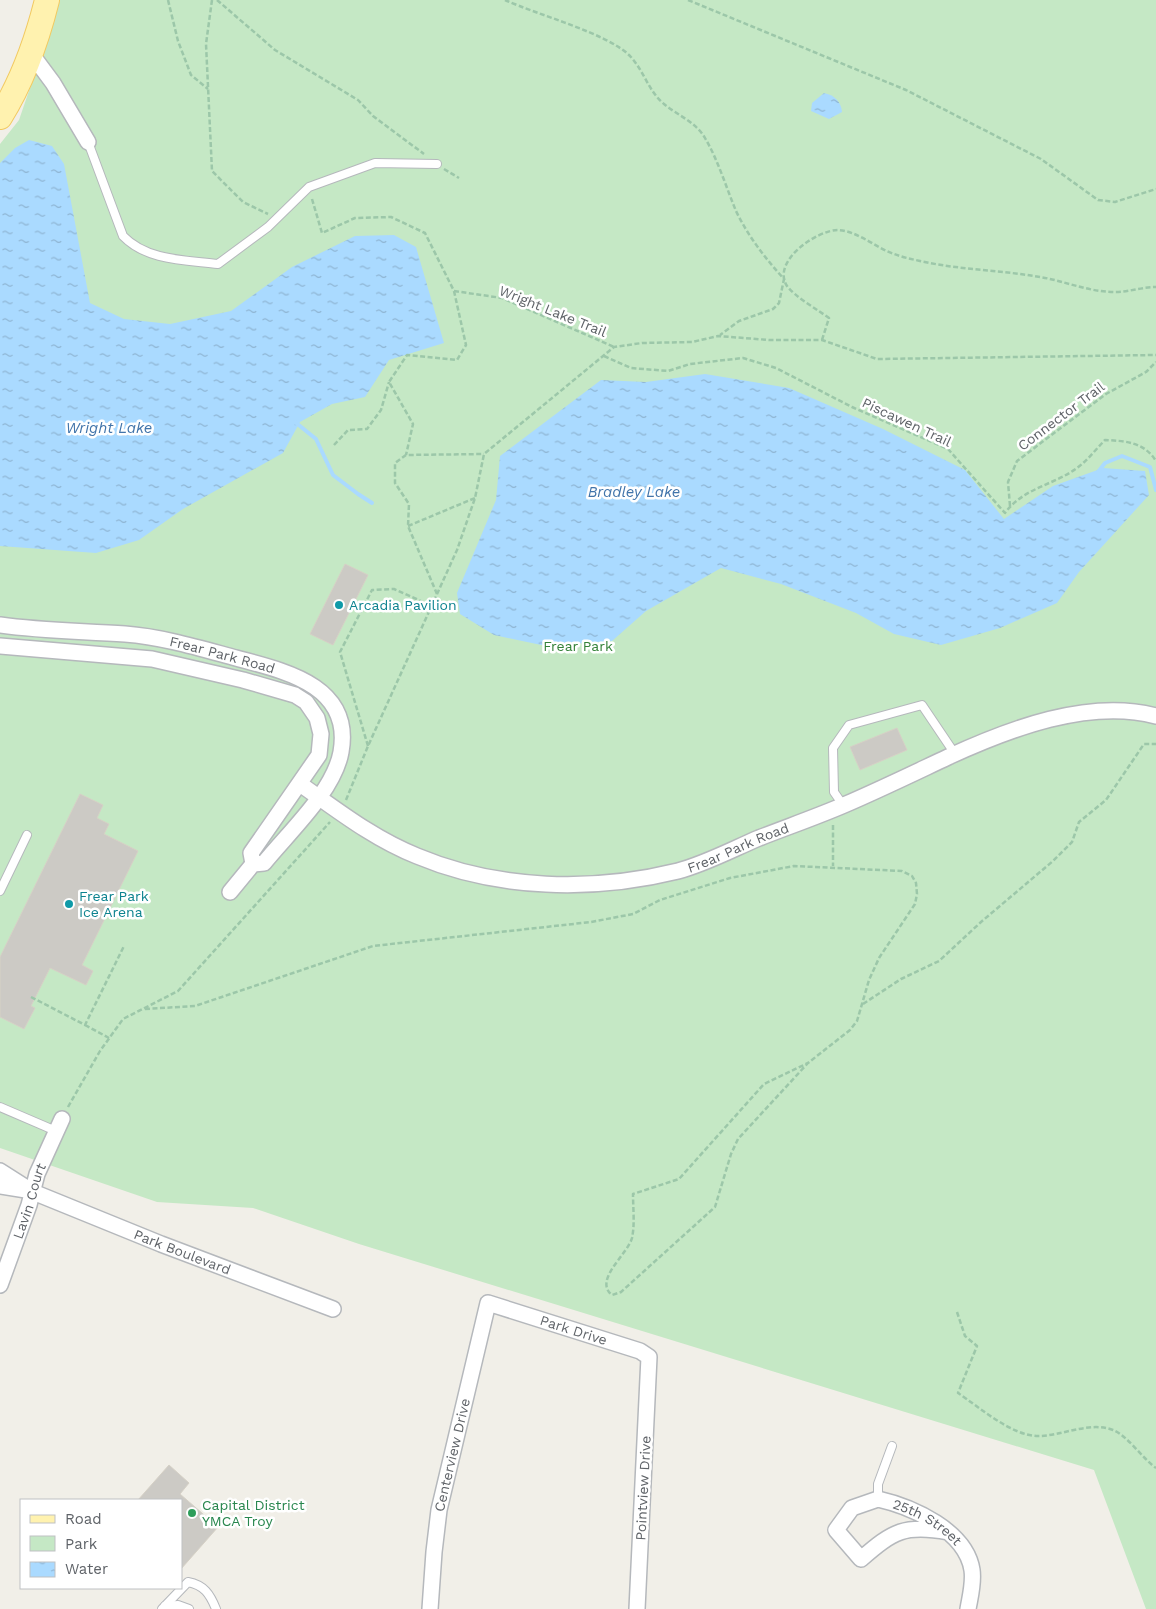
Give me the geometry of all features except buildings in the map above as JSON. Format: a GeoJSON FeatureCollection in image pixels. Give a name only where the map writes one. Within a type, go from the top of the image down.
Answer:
{"type":"FeatureCollection","features":[{"type":"Feature","properties":{"kind":"main road"},"geometry":{"type":"LineString","coordinates":[[0,117],[11,99],[30,52],[47,0]]}},
{"type":"Feature","properties":{"kind":"street"},"geometry":{"type":"LineString","coordinates":[[30,52],[53,83],[88,142]]}},
{"type":"Feature","properties":{"kind":"street","name":"Frear Park Road"},"geometry":{"type":"LineString","coordinates":[[0,625],[149,637],[175,642],[298,676],[328,698],[339,720],[342,736],[341,752],[329,785],[264,863],[253,864],[230,892]]}},
{"type":"Feature","properties":{"kind":"street","name":"Frear Park Road"},"geometry":{"type":"LineString","coordinates":[[0,646],[152,659],[243,680],[295,695],[306,702],[314,712],[321,734],[319,755],[251,853],[253,864]]}},
{"type":"Feature","properties":{"kind":"street","name":"Frear Park Road"},"geometry":{"type":"LineString","coordinates":[[300,784],[374,835],[417,857],[489,878],[549,884],[616,882],[679,870],[843,805],[987,740],[1050,720],[1123,710],[1156,716]]}},
{"type":"Feature","properties":{"kind":"street","name":"Lavin Court"},"geometry":{"type":"LineString","coordinates":[[0,1285],[33,1192],[37,1174],[59,1125]]}},
{"type":"Feature","properties":{"kind":"street","name":"Park Boulevard"},"geometry":{"type":"LineString","coordinates":[[0,1171],[33,1192],[162,1244],[333,1309]]}},
{"type":"Feature","properties":{"kind":"street","name":"Park Boulevard"},"geometry":{"type":"LineString","coordinates":[[0,1186],[33,1192]]}},
{"type":"Feature","properties":{"kind":"street","name":"Park Drive"},"geometry":{"type":"LineString","coordinates":[[488,1303],[640,1351],[649,1357],[650,1367]]}},
{"type":"Feature","properties":{"kind":"street","name":"Centerview Drive"},"geometry":{"type":"LineString","coordinates":[[430,1609],[439,1510],[488,1303]]}},
{"type":"Feature","properties":{"kind":"street","name":"Pointview Drive"},"geometry":{"type":"LineString","coordinates":[[637,1609],[650,1367]]}},
{"type":"Feature","properties":{"kind":"street","name":"25th Street"},"geometry":{"type":"LineString","coordinates":[[948,1532],[910,1528],[886,1537],[861,1559],[836,1530],[852,1508],[878,1499],[935,1522],[948,1532],[962,1545],[972,1571],[968,1609]]}},
{"type":"Feature","properties":{"kind":"lane"},"geometry":{"type":"LineString","coordinates":[[88,142],[124,236],[131,244],[162,257],[218,264],[276,219],[309,187],[375,163],[438,164]]}},
{"type":"Feature","properties":{"kind":"lane"},"geometry":{"type":"LineString","coordinates":[[843,805],[834,792],[833,748],[849,725],[922,705],[954,754]]}},
{"type":"Feature","properties":{"kind":"lane"},"geometry":{"type":"LineString","coordinates":[[0,891],[27,835]]}},
{"type":"Feature","properties":{"kind":"lane"},"geometry":{"type":"LineString","coordinates":[[0,1107],[59,1125]]}},
{"type":"Feature","properties":{"kind":"lane"},"geometry":{"type":"LineString","coordinates":[[878,1499],[878,1484],[892,1446]]}},
{"type":"Feature","properties":{"kind":"lane"},"geometry":{"type":"LineString","coordinates":[[182,1588],[188,1582],[198,1584],[211,1596],[216,1609]]}},
{"type":"Feature","properties":{"kind":"lane"},"geometry":{"type":"LineString","coordinates":[[164,1608],[182,1589]]}},
{"type":"Feature","properties":{"kind":"lane"},"geometry":{"type":"LineString","coordinates":[[164,1608],[178,1605],[189,1609]]}},
{"type":"Feature","properties":{"kind":"path"},"geometry":{"type":"LineString","coordinates":[[168,0],[178,41],[191,75],[208,89]]}},
{"type":"Feature","properties":{"kind":"path"},"geometry":{"type":"LineString","coordinates":[[212,0],[206,44],[212,172],[243,202],[276,219]]}},
{"type":"Feature","properties":{"kind":"path"},"geometry":{"type":"LineString","coordinates":[[217,0],[276,50],[358,100],[373,116],[459,178]]}},
{"type":"Feature","properties":{"kind":"path"},"geometry":{"type":"LineString","coordinates":[[505,0],[609,41],[629,55],[640,68],[651,89],[664,104],[684,117],[704,136],[738,213],[765,258],[784,279],[788,287],[829,318],[822,340]]}},
{"type":"Feature","properties":{"kind":"path"},"geometry":{"type":"LineString","coordinates":[[688,0],[906,90],[1041,159],[1098,200],[1115,202],[1156,189]]}},
{"type":"Feature","properties":{"kind":"path"},"geometry":{"type":"LineString","coordinates":[[309,187],[322,233],[355,218],[390,217],[425,232],[454,291],[466,345],[457,360],[407,355],[389,382],[381,410],[367,429],[348,430],[334,445]]}},
{"type":"Feature","properties":{"kind":"path"},"geometry":{"type":"LineString","coordinates":[[718,336],[739,321],[773,309],[779,303],[785,268],[790,257],[801,245],[821,234],[838,230],[851,233],[894,254],[951,268],[1040,277],[1085,289],[1114,292],[1156,287]]}},
{"type":"Feature","properties":{"kind":"path","name":"Wright Lake Trail"},"geometry":{"type":"LineString","coordinates":[[454,291],[502,298],[614,347]]}},
{"type":"Feature","properties":{"kind":"path"},"geometry":{"type":"LineString","coordinates":[[437,594],[408,526],[409,504],[395,483],[395,462],[406,455],[484,454],[614,347],[642,343],[692,342],[718,336],[769,340],[822,340],[877,359],[1156,355]]}},
{"type":"Feature","properties":{"kind":"path","name":"Piscawen Trail"},"geometry":{"type":"LineString","coordinates":[[604,356],[631,368],[668,371],[690,364],[742,358],[776,368],[852,407],[948,449],[1002,512],[1005,513],[1010,506]]}},
{"type":"Feature","properties":{"kind":"path","name":"Connector Trail"},"geometry":{"type":"LineString","coordinates":[[1010,506],[1008,482],[1017,461],[1106,394],[1146,372],[1156,362]]}},
{"type":"Feature","properties":{"kind":"path"},"geometry":{"type":"LineString","coordinates":[[389,382],[413,424],[406,455]]}},
{"type":"Feature","properties":{"kind":"path"},"geometry":{"type":"LineString","coordinates":[[1010,506],[1027,492],[1077,468],[1105,440],[1132,441],[1151,452],[1156,461]]}},
{"type":"Feature","properties":{"kind":"path"},"geometry":{"type":"LineString","coordinates":[[345,801],[457,550],[475,498],[484,454]]}},
{"type":"Feature","properties":{"kind":"path"},"geometry":{"type":"LineString","coordinates":[[408,526],[475,498]]}},
{"type":"Feature","properties":{"kind":"path"},"geometry":{"type":"LineString","coordinates":[[368,746],[340,652],[372,590],[394,589],[432,606]]}},
{"type":"Feature","properties":{"kind":"path"},"geometry":{"type":"LineString","coordinates":[[862,1004],[901,979],[939,961],[980,922],[1053,861],[1072,842],[1079,822],[1106,800],[1144,744],[1156,744]]}},
{"type":"Feature","properties":{"kind":"path"},"geometry":{"type":"LineString","coordinates":[[832,817],[833,866]]}},
{"type":"Feature","properties":{"kind":"path"},"geometry":{"type":"LineString","coordinates":[[59,1125],[109,1038],[123,1019],[178,991],[332,819]]}},
{"type":"Feature","properties":{"kind":"path"},"geometry":{"type":"LineString","coordinates":[[145,1009],[195,1006],[373,946],[591,922],[633,914],[660,900],[730,878],[794,866],[833,866],[902,871],[912,876],[916,883],[917,894],[915,904],[879,958],[857,1021],[850,1030],[808,1063],[738,1139],[731,1154],[715,1207],[621,1292],[612,1295],[609,1293],[606,1282],[610,1272],[627,1250],[632,1237],[633,1194],[679,1179],[764,1084],[808,1063]]}},
{"type":"Feature","properties":{"kind":"path"},"geometry":{"type":"LineString","coordinates":[[85,1025],[124,946]]}},
{"type":"Feature","properties":{"kind":"path"},"geometry":{"type":"LineString","coordinates":[[31,997],[109,1038]]}},
{"type":"Feature","properties":{"kind":"path"},"geometry":{"type":"LineString","coordinates":[[957,1312],[965,1336],[977,1346],[958,1393],[1011,1428],[1037,1436],[1076,1429],[1104,1428],[1116,1431],[1156,1468]]}},
{"type":"Feature","properties":{"kind":"green space","name":"Frear Park"},"geometry":{"type":"Polygon","coordinates":[[[60,0],[1156,0],[1156,1609],[1146,1609],[1094,1470],[359,1244],[253,1208],[157,1202],[0,1148],[0,144],[19,120],[60,0]]]}},
{"type":"Feature","properties":{"kind":"water"},"geometry":{"type":"Polygon","coordinates":[[[824,93],[836,99],[842,112],[829,119],[811,111],[812,103],[824,93]]]}},
{"type":"Feature","properties":{"kind":"water","name":"Wright Lake"},"geometry":{"type":"Polygon","coordinates":[[[29,140],[52,146],[64,164],[90,303],[124,319],[170,324],[231,311],[292,267],[355,236],[394,235],[416,247],[444,343],[389,360],[365,397],[332,404],[300,422],[283,453],[183,509],[139,540],[96,553],[0,546],[0,163],[15,148],[29,140]]]}},
{"type":"Feature","properties":{"kind":"water","name":"Bradley Lake"},"geometry":{"type":"Polygon","coordinates":[[[705,374],[789,388],[883,429],[965,470],[1004,519],[1053,486],[1103,468],[1145,471],[1149,495],[1079,572],[1057,603],[1000,628],[941,645],[894,634],[856,613],[781,584],[721,568],[646,611],[612,641],[546,646],[494,635],[460,614],[457,593],[496,500],[500,456],[601,380],[646,382],[705,374]]]}},
{"type":"Feature","properties":{"kind":"waterway"},"geometry":{"type":"LineString","coordinates":[[295,422],[316,439],[333,475],[372,503]]}},
{"type":"Feature","properties":{"kind":"waterway"},"geometry":{"type":"LineString","coordinates":[[1098,472],[1105,463],[1122,456],[1150,467],[1156,490]]}},
{"type":"Feature","properties":{"kind":"place","name":"Arcadia Pavilion"},"geometry":{"type":"Point","coordinates":[339,605]}},
{"type":"Feature","properties":{"kind":"place","name":"Frear Park Ice Arena"},"geometry":{"type":"Point","coordinates":[69,904]}},
{"type":"Feature","properties":{"kind":"place","name":"Capital District YMCA Troy"},"geometry":{"type":"Point","coordinates":[192,1513]}}]}
